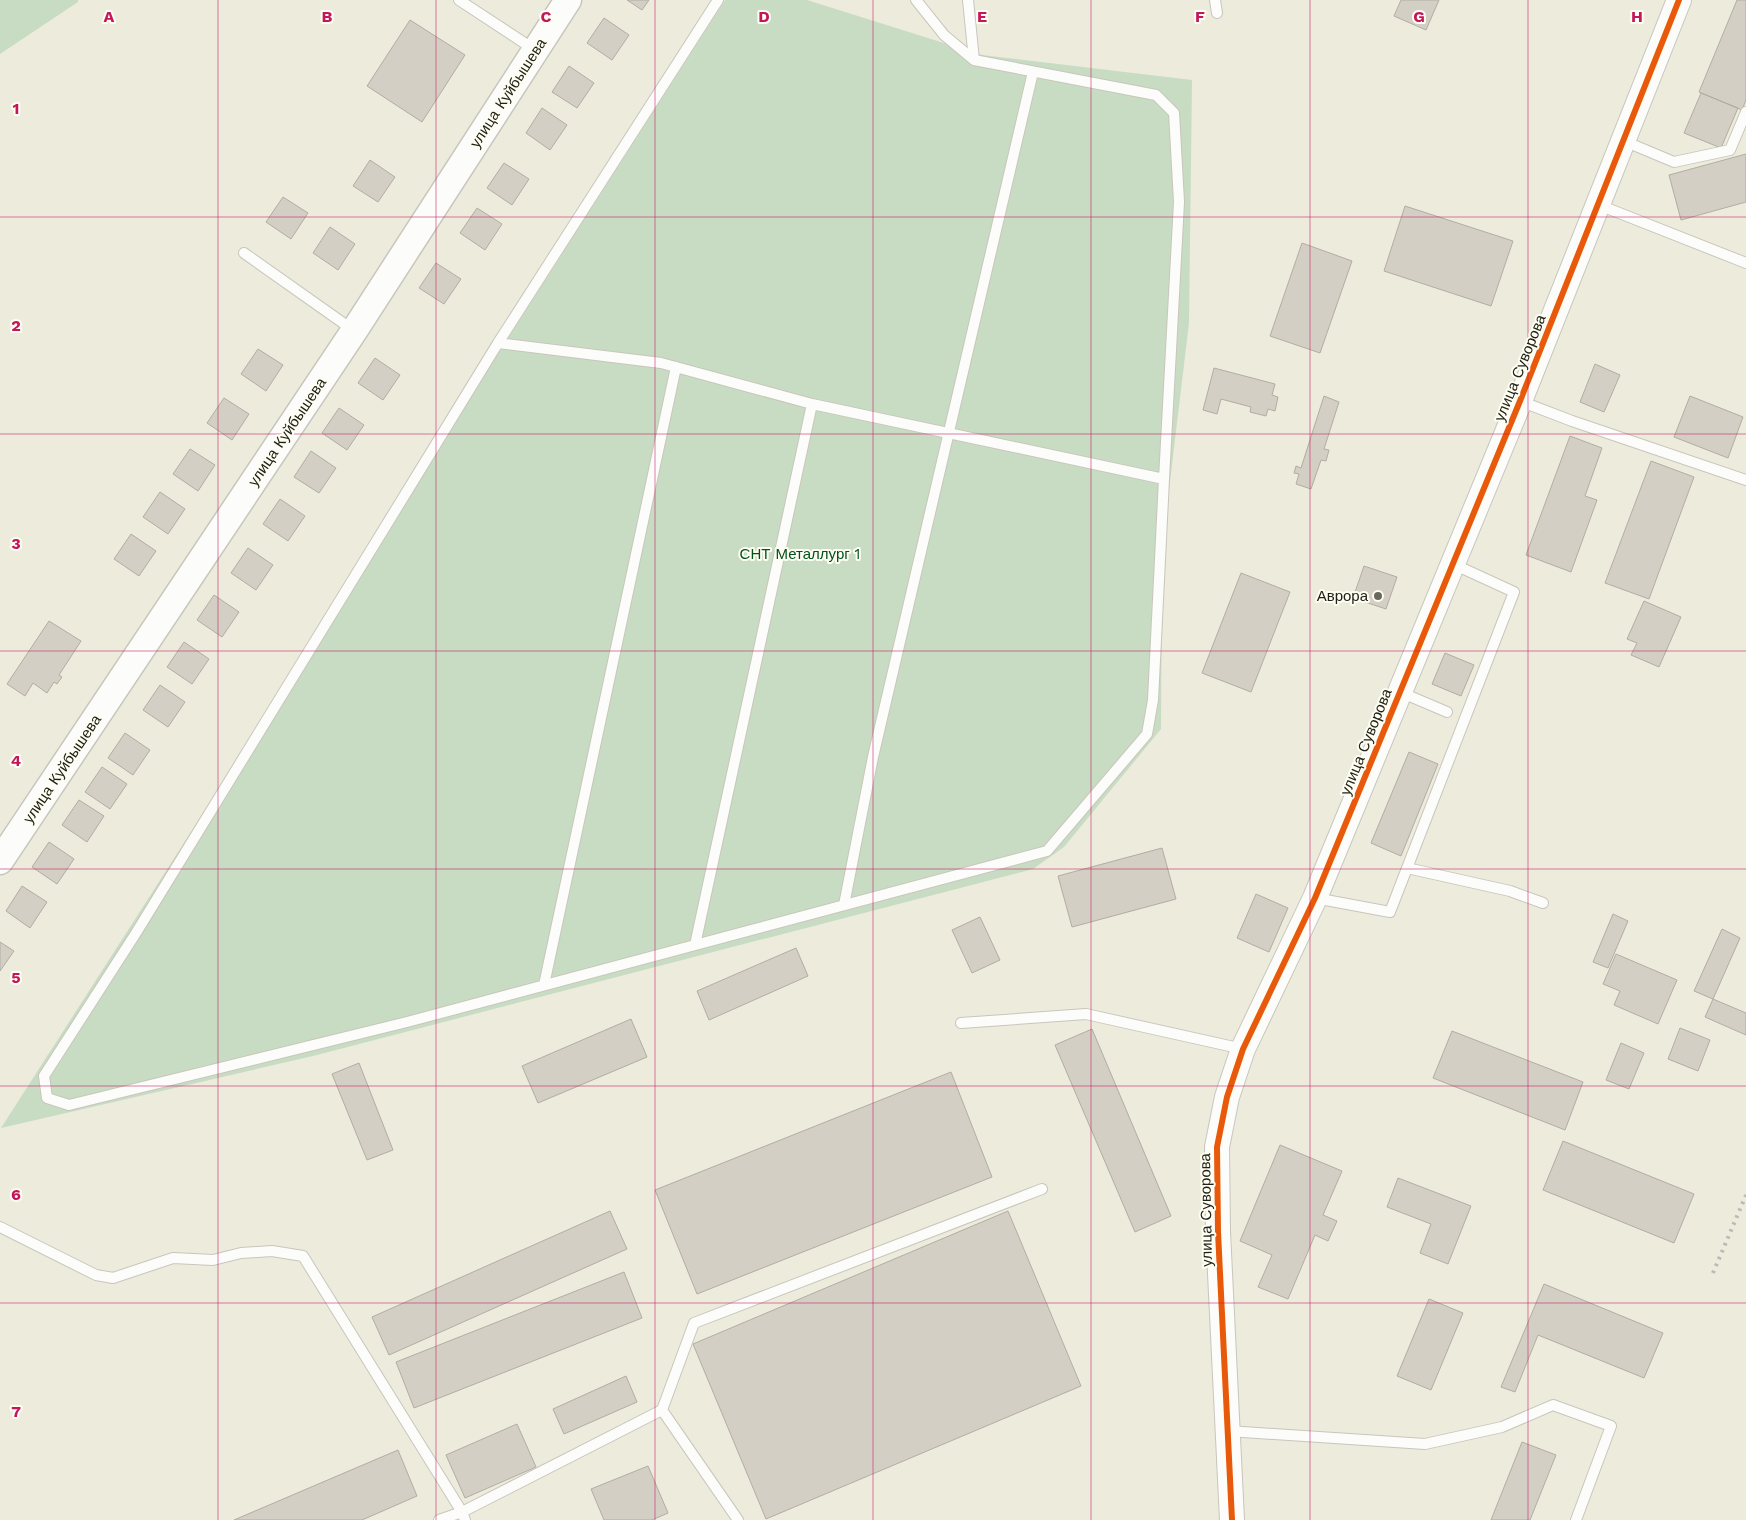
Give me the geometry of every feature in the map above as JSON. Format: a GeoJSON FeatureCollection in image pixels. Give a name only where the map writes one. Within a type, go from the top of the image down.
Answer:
{"type":"FeatureCollection","features":[{"type":"Feature","properties":{"kind":"main road","name":"улица Куйбышева"},"geometry":{"type":"LineString","coordinates":[[0,861],[354,331],[568,0]]}},
{"type":"Feature","properties":{"kind":"street","name":"улица Суворова"},"geometry":{"type":"LineString","coordinates":[[1232,1520],[1218,1242],[1217,1147],[1227,1097],[1243,1050],[1315,898],[1520,401],[1679,0]]}},
{"type":"Feature","properties":{"kind":"lane"},"geometry":{"type":"LineString","coordinates":[[459,0],[536,50]]}},
{"type":"Feature","properties":{"kind":"lane"},"geometry":{"type":"LineString","coordinates":[[718,0],[498,343],[136,933],[44,1076],[47,1098],[69,1105],[407,1022],[1046,851],[1147,734],[1153,700],[1179,202],[1174,113],[1156,96],[974,60],[944,35],[916,0]]}},
{"type":"Feature","properties":{"kind":"lane"},"geometry":{"type":"LineString","coordinates":[[968,0],[974,60]]}},
{"type":"Feature","properties":{"kind":"lane"},"geometry":{"type":"LineString","coordinates":[[1215,0],[1217,13]]}},
{"type":"Feature","properties":{"kind":"lane"},"geometry":{"type":"LineString","coordinates":[[844,905],[873,757],[1033,72]]}},
{"type":"Feature","properties":{"kind":"lane"},"geometry":{"type":"LineString","coordinates":[[1624,141],[1674,162],[1730,150],[1746,112]]}},
{"type":"Feature","properties":{"kind":"lane"},"geometry":{"type":"LineString","coordinates":[[1599,205],[1746,263]]}},
{"type":"Feature","properties":{"kind":"lane"},"geometry":{"type":"LineString","coordinates":[[244,253],[354,331]]}},
{"type":"Feature","properties":{"kind":"lane"},"geometry":{"type":"LineString","coordinates":[[498,343],[662,363],[812,404],[1164,479]]}},
{"type":"Feature","properties":{"kind":"lane"},"geometry":{"type":"LineString","coordinates":[[544,985],[676,367]]}},
{"type":"Feature","properties":{"kind":"lane"},"geometry":{"type":"LineString","coordinates":[[1520,401],[1572,421],[1746,480]]}},
{"type":"Feature","properties":{"kind":"lane"},"geometry":{"type":"LineString","coordinates":[[695,945],[812,404]]}},
{"type":"Feature","properties":{"kind":"lane"},"geometry":{"type":"LineString","coordinates":[[1315,898],[1390,912],[1514,592],[1452,563]]}},
{"type":"Feature","properties":{"kind":"lane"},"geometry":{"type":"LineString","coordinates":[[1400,692],[1447,712]]}},
{"type":"Feature","properties":{"kind":"lane"},"geometry":{"type":"LineString","coordinates":[[1407,868],[1510,891],[1543,902]]}},
{"type":"Feature","properties":{"kind":"lane"},"geometry":{"type":"LineString","coordinates":[[961,1023],[1086,1014],[1243,1050]]}},
{"type":"Feature","properties":{"kind":"lane"},"geometry":{"type":"LineString","coordinates":[[439,1520],[463,1516],[662,1410],[694,1324],[1042,1189]]}},
{"type":"Feature","properties":{"kind":"lane"},"geometry":{"type":"LineString","coordinates":[[0,1226],[96,1275],[113,1278],[173,1258],[213,1260],[241,1253],[272,1251],[303,1256],[463,1516]]}},
{"type":"Feature","properties":{"kind":"lane"},"geometry":{"type":"LineString","coordinates":[[1228,1431],[1425,1444],[1502,1427],[1552,1405],[1611,1426],[1576,1520]]}},
{"type":"Feature","properties":{"kind":"lane"},"geometry":{"type":"LineString","coordinates":[[662,1410],[738,1520]]}},
{"type":"Feature","properties":{"kind":"green space"},"geometry":{"type":"Polygon","coordinates":[[[0,0],[78,0],[78,2],[0,54],[0,0]]]}},
{"type":"Feature","properties":{"kind":"green space","name":"СНТ Металлург 1"},"geometry":{"type":"Polygon","coordinates":[[[725,0],[807,0],[982,55],[1192,80],[1189,323],[1162,548],[1161,729],[1064,847],[1033,869],[313,1056],[1,1128],[725,0]]]}},
{"type":"Feature","properties":{"kind":"building"},"geometry":{"type":"Polygon","coordinates":[[[627,0],[649,0],[642,10],[627,0]]]}},
{"type":"Feature","properties":{"kind":"building"},"geometry":{"type":"Polygon","coordinates":[[[1401,0],[1439,0],[1426,30],[1394,16],[1401,0]]]}},
{"type":"Feature","properties":{"kind":"building"},"geometry":{"type":"Polygon","coordinates":[[[1737,0],[1746,0],[1746,100],[1742,110],[1699,92],[1737,0]]]}},
{"type":"Feature","properties":{"kind":"building"},"geometry":{"type":"Polygon","coordinates":[[[604,18],[629,35],[612,60],[587,43],[604,18]]]}},
{"type":"Feature","properties":{"kind":"building"},"geometry":{"type":"Polygon","coordinates":[[[410,20],[465,55],[422,122],[367,86],[410,20]]]}},
{"type":"Feature","properties":{"kind":"building"},"geometry":{"type":"Polygon","coordinates":[[[569,66],[594,83],[577,108],[552,92],[569,66]]]}},
{"type":"Feature","properties":{"kind":"building"},"geometry":{"type":"Polygon","coordinates":[[[1701,93],[1738,108],[1721,148],[1684,133],[1701,93]]]}},
{"type":"Feature","properties":{"kind":"building"},"geometry":{"type":"Polygon","coordinates":[[[542,108],[567,125],[550,150],[526,133],[542,108]]]}},
{"type":"Feature","properties":{"kind":"building"},"geometry":{"type":"Polygon","coordinates":[[[1746,154],[1746,202],[1681,220],[1669,175],[1746,154]]]}},
{"type":"Feature","properties":{"kind":"building"},"geometry":{"type":"Polygon","coordinates":[[[370,160],[395,177],[378,202],[353,186],[370,160]]]}},
{"type":"Feature","properties":{"kind":"building"},"geometry":{"type":"Polygon","coordinates":[[[504,163],[529,179],[512,205],[487,188],[504,163]]]}},
{"type":"Feature","properties":{"kind":"building"},"geometry":{"type":"Polygon","coordinates":[[[283,197],[308,213],[291,239],[266,222],[283,197]]]}},
{"type":"Feature","properties":{"kind":"building"},"geometry":{"type":"Polygon","coordinates":[[[1405,206],[1513,241],[1491,306],[1384,271],[1405,206]]]}},
{"type":"Feature","properties":{"kind":"building"},"geometry":{"type":"Polygon","coordinates":[[[477,208],[502,224],[485,250],[460,233],[477,208]]]}},
{"type":"Feature","properties":{"kind":"building"},"geometry":{"type":"Polygon","coordinates":[[[330,227],[355,244],[338,270],[313,253],[330,227]]]}},
{"type":"Feature","properties":{"kind":"building"},"geometry":{"type":"Polygon","coordinates":[[[1302,243],[1352,261],[1320,353],[1270,336],[1302,243]]]}},
{"type":"Feature","properties":{"kind":"building"},"geometry":{"type":"Polygon","coordinates":[[[436,263],[461,279],[444,304],[419,288],[436,263]]]}},
{"type":"Feature","properties":{"kind":"building"},"geometry":{"type":"Polygon","coordinates":[[[258,349],[283,365],[266,391],[241,374],[258,349]]]}},
{"type":"Feature","properties":{"kind":"building"},"geometry":{"type":"Polygon","coordinates":[[[375,358],[400,375],[383,400],[358,383],[375,358]]]}},
{"type":"Feature","properties":{"kind":"building"},"geometry":{"type":"Polygon","coordinates":[[[1595,364],[1620,375],[1604,412],[1580,402],[1595,364]]]}},
{"type":"Feature","properties":{"kind":"building"},"geometry":{"type":"Polygon","coordinates":[[[1214,368],[1275,384],[1272,395],[1278,397],[1275,411],[1268,409],[1266,416],[1250,412],[1251,407],[1221,399],[1217,414],[1203,410],[1214,368]]]}},
{"type":"Feature","properties":{"kind":"building"},"geometry":{"type":"Polygon","coordinates":[[[1324,396],[1339,402],[1324,449],[1329,450],[1326,461],[1321,460],[1311,489],[1296,484],[1299,474],[1294,473],[1296,466],[1301,468],[1324,396]]]}},
{"type":"Feature","properties":{"kind":"building"},"geometry":{"type":"Polygon","coordinates":[[[1690,396],[1743,417],[1728,458],[1674,437],[1690,396]]]}},
{"type":"Feature","properties":{"kind":"building"},"geometry":{"type":"Polygon","coordinates":[[[224,398],[249,414],[232,440],[207,423],[224,398]]]}},
{"type":"Feature","properties":{"kind":"building"},"geometry":{"type":"Polygon","coordinates":[[[339,408],[364,425],[347,450],[322,433],[339,408]]]}},
{"type":"Feature","properties":{"kind":"building"},"geometry":{"type":"Polygon","coordinates":[[[1570,436],[1602,448],[1585,496],[1597,500],[1571,572],[1526,555],[1570,436]]]}},
{"type":"Feature","properties":{"kind":"building"},"geometry":{"type":"Polygon","coordinates":[[[190,449],[215,465],[198,491],[173,474],[190,449]]]}},
{"type":"Feature","properties":{"kind":"building"},"geometry":{"type":"Polygon","coordinates":[[[311,451],[336,468],[319,493],[294,477],[311,451]]]}},
{"type":"Feature","properties":{"kind":"building"},"geometry":{"type":"Polygon","coordinates":[[[1651,461],[1694,477],[1649,599],[1605,583],[1651,461]]]}},
{"type":"Feature","properties":{"kind":"building"},"geometry":{"type":"Polygon","coordinates":[[[160,492],[185,509],[168,534],[143,517],[160,492]]]}},
{"type":"Feature","properties":{"kind":"building"},"geometry":{"type":"Polygon","coordinates":[[[280,499],[305,516],[288,541],[263,524],[280,499]]]}},
{"type":"Feature","properties":{"kind":"building"},"geometry":{"type":"Polygon","coordinates":[[[131,534],[156,551],[139,576],[114,559],[131,534]]]}},
{"type":"Feature","properties":{"kind":"building"},"geometry":{"type":"Polygon","coordinates":[[[248,548],[273,565],[256,590],[231,573],[248,548]]]}},
{"type":"Feature","properties":{"kind":"building"},"geometry":{"type":"Polygon","coordinates":[[[1364,566],[1397,577],[1386,609],[1353,598],[1364,566]]]}},
{"type":"Feature","properties":{"kind":"building"},"geometry":{"type":"Polygon","coordinates":[[[1241,573],[1290,592],[1251,692],[1202,673],[1241,573]]]}},
{"type":"Feature","properties":{"kind":"building"},"geometry":{"type":"Polygon","coordinates":[[[214,595],[239,612],[222,637],[197,620],[214,595]]]}},
{"type":"Feature","properties":{"kind":"building"},"geometry":{"type":"Polygon","coordinates":[[[1644,601],[1681,617],[1659,667],[1631,655],[1637,643],[1627,639],[1644,601]]]}},
{"type":"Feature","properties":{"kind":"building"},"geometry":{"type":"Polygon","coordinates":[[[49,621],[81,641],[59,675],[62,677],[57,684],[54,682],[47,693],[33,683],[25,696],[7,684],[49,621]]]}},
{"type":"Feature","properties":{"kind":"building"},"geometry":{"type":"Polygon","coordinates":[[[184,642],[209,659],[192,684],[167,667],[184,642]]]}},
{"type":"Feature","properties":{"kind":"building"},"geometry":{"type":"Polygon","coordinates":[[[1445,653],[1474,665],[1461,696],[1432,684],[1445,653]]]}},
{"type":"Feature","properties":{"kind":"building"},"geometry":{"type":"Polygon","coordinates":[[[160,685],[185,702],[168,727],[143,710],[160,685]]]}},
{"type":"Feature","properties":{"kind":"building"},"geometry":{"type":"Polygon","coordinates":[[[125,733],[150,750],[133,775],[108,758],[125,733]]]}},
{"type":"Feature","properties":{"kind":"building"},"geometry":{"type":"Polygon","coordinates":[[[1409,752],[1438,764],[1401,856],[1371,843],[1409,752]]]}},
{"type":"Feature","properties":{"kind":"building"},"geometry":{"type":"Polygon","coordinates":[[[102,767],[127,784],[110,809],[85,792],[102,767]]]}},
{"type":"Feature","properties":{"kind":"building"},"geometry":{"type":"Polygon","coordinates":[[[79,800],[104,816],[87,842],[62,825],[79,800]]]}},
{"type":"Feature","properties":{"kind":"building"},"geometry":{"type":"Polygon","coordinates":[[[49,842],[74,859],[57,884],[32,867],[49,842]]]}},
{"type":"Feature","properties":{"kind":"building"},"geometry":{"type":"Polygon","coordinates":[[[1162,848],[1176,899],[1072,927],[1058,876],[1162,848]]]}},
{"type":"Feature","properties":{"kind":"building"},"geometry":{"type":"Polygon","coordinates":[[[22,886],[47,902],[30,928],[6,911],[22,886]]]}},
{"type":"Feature","properties":{"kind":"building"},"geometry":{"type":"Polygon","coordinates":[[[1256,894],[1288,908],[1269,952],[1237,938],[1256,894]]]}},
{"type":"Feature","properties":{"kind":"building"},"geometry":{"type":"Polygon","coordinates":[[[1613,914],[1628,921],[1608,968],[1593,962],[1613,914]]]}},
{"type":"Feature","properties":{"kind":"building"},"geometry":{"type":"Polygon","coordinates":[[[980,917],[1000,960],[972,973],[952,930],[980,917]]]}},
{"type":"Feature","properties":{"kind":"building"},"geometry":{"type":"Polygon","coordinates":[[[1722,929],[1740,938],[1713,999],[1694,991],[1722,929]]]}},
{"type":"Feature","properties":{"kind":"building"},"geometry":{"type":"Polygon","coordinates":[[[0,942],[14,951],[0,971],[0,942]]]}},
{"type":"Feature","properties":{"kind":"building"},"geometry":{"type":"Polygon","coordinates":[[[796,948],[808,976],[709,1020],[697,991],[796,948]]]}},
{"type":"Feature","properties":{"kind":"building"},"geometry":{"type":"Polygon","coordinates":[[[1616,954],[1677,980],[1658,1024],[1614,1005],[1620,991],[1603,984],[1616,954]]]}},
{"type":"Feature","properties":{"kind":"building"},"geometry":{"type":"Polygon","coordinates":[[[1713,999],[1746,1013],[1746,1035],[1705,1017],[1713,999]]]}},
{"type":"Feature","properties":{"kind":"building"},"geometry":{"type":"Polygon","coordinates":[[[631,1019],[647,1057],[538,1103],[522,1066],[631,1019]]]}},
{"type":"Feature","properties":{"kind":"building"},"geometry":{"type":"Polygon","coordinates":[[[1680,1028],[1710,1040],[1698,1071],[1668,1059],[1680,1028]]]}},
{"type":"Feature","properties":{"kind":"building"},"geometry":{"type":"Polygon","coordinates":[[[1092,1029],[1171,1216],[1135,1232],[1055,1045],[1092,1029]]]}},
{"type":"Feature","properties":{"kind":"building"},"geometry":{"type":"Polygon","coordinates":[[[1452,1031],[1583,1082],[1565,1130],[1433,1078],[1452,1031]]]}},
{"type":"Feature","properties":{"kind":"building"},"geometry":{"type":"Polygon","coordinates":[[[1621,1043],[1644,1053],[1629,1089],[1606,1080],[1621,1043]]]}},
{"type":"Feature","properties":{"kind":"building"},"geometry":{"type":"Polygon","coordinates":[[[359,1063],[393,1150],[367,1160],[332,1074],[359,1063]]]}},
{"type":"Feature","properties":{"kind":"building"},"geometry":{"type":"Polygon","coordinates":[[[951,1072],[992,1177],[697,1294],[655,1190],[951,1072]]]}},
{"type":"Feature","properties":{"kind":"building"},"geometry":{"type":"Polygon","coordinates":[[[1563,1141],[1694,1194],[1674,1243],[1543,1190],[1563,1141]]]}},
{"type":"Feature","properties":{"kind":"building"},"geometry":{"type":"Polygon","coordinates":[[[1280,1145],[1342,1171],[1323,1215],[1337,1221],[1328,1241],[1315,1235],[1288,1299],[1258,1287],[1272,1255],[1240,1241],[1280,1145]]]}},
{"type":"Feature","properties":{"kind":"building"},"geometry":{"type":"Polygon","coordinates":[[[1398,1178],[1471,1206],[1448,1264],[1420,1253],[1431,1224],[1387,1207],[1398,1178]]]}},
{"type":"Feature","properties":{"kind":"building"},"geometry":{"type":"Polygon","coordinates":[[[610,1211],[627,1249],[389,1355],[372,1317],[610,1211]]]}},
{"type":"Feature","properties":{"kind":"building"},"geometry":{"type":"Polygon","coordinates":[[[1008,1211],[1081,1386],[766,1519],[693,1344],[1008,1211]]]}},
{"type":"Feature","properties":{"kind":"building"},"geometry":{"type":"Polygon","coordinates":[[[624,1272],[642,1318],[414,1408],[396,1362],[624,1272]]]}},
{"type":"Feature","properties":{"kind":"building"},"geometry":{"type":"Polygon","coordinates":[[[1544,1284],[1663,1333],[1644,1378],[1538,1335],[1515,1392],[1501,1387],[1544,1284]]]}},
{"type":"Feature","properties":{"kind":"building"},"geometry":{"type":"Polygon","coordinates":[[[1429,1299],[1463,1313],[1431,1390],[1397,1376],[1429,1299]]]}},
{"type":"Feature","properties":{"kind":"building"},"geometry":{"type":"Polygon","coordinates":[[[626,1376],[637,1402],[564,1434],[553,1409],[626,1376]]]}},
{"type":"Feature","properties":{"kind":"building"},"geometry":{"type":"Polygon","coordinates":[[[517,1424],[536,1467],[465,1498],[446,1455],[517,1424]]]}},
{"type":"Feature","properties":{"kind":"building"},"geometry":{"type":"Polygon","coordinates":[[[1522,1442],[1556,1455],[1530,1520],[1491,1520],[1522,1442]]]}},
{"type":"Feature","properties":{"kind":"building"},"geometry":{"type":"Polygon","coordinates":[[[398,1450],[417,1496],[362,1520],[234,1520],[398,1450]]]}},
{"type":"Feature","properties":{"kind":"building"},"geometry":{"type":"Polygon","coordinates":[[[648,1466],[668,1513],[652,1520],[604,1520],[591,1489],[648,1466]]]}},
{"type":"Feature","properties":{"kind":"railway"},"geometry":{"type":"LineString","coordinates":[[1713,1273],[1746,1195]]}},
{"type":"Feature","properties":{"kind":"cycle path"},"geometry":{"type":"LineString","coordinates":[[1232,1520],[1218,1232],[1217,1147],[1227,1097],[1243,1049],[1315,898],[1520,401],[1679,0]]}},
{"type":"Feature","properties":{"kind":"place","name":"Аврора"},"geometry":{"type":"Point","coordinates":[1378,596]}}]}
